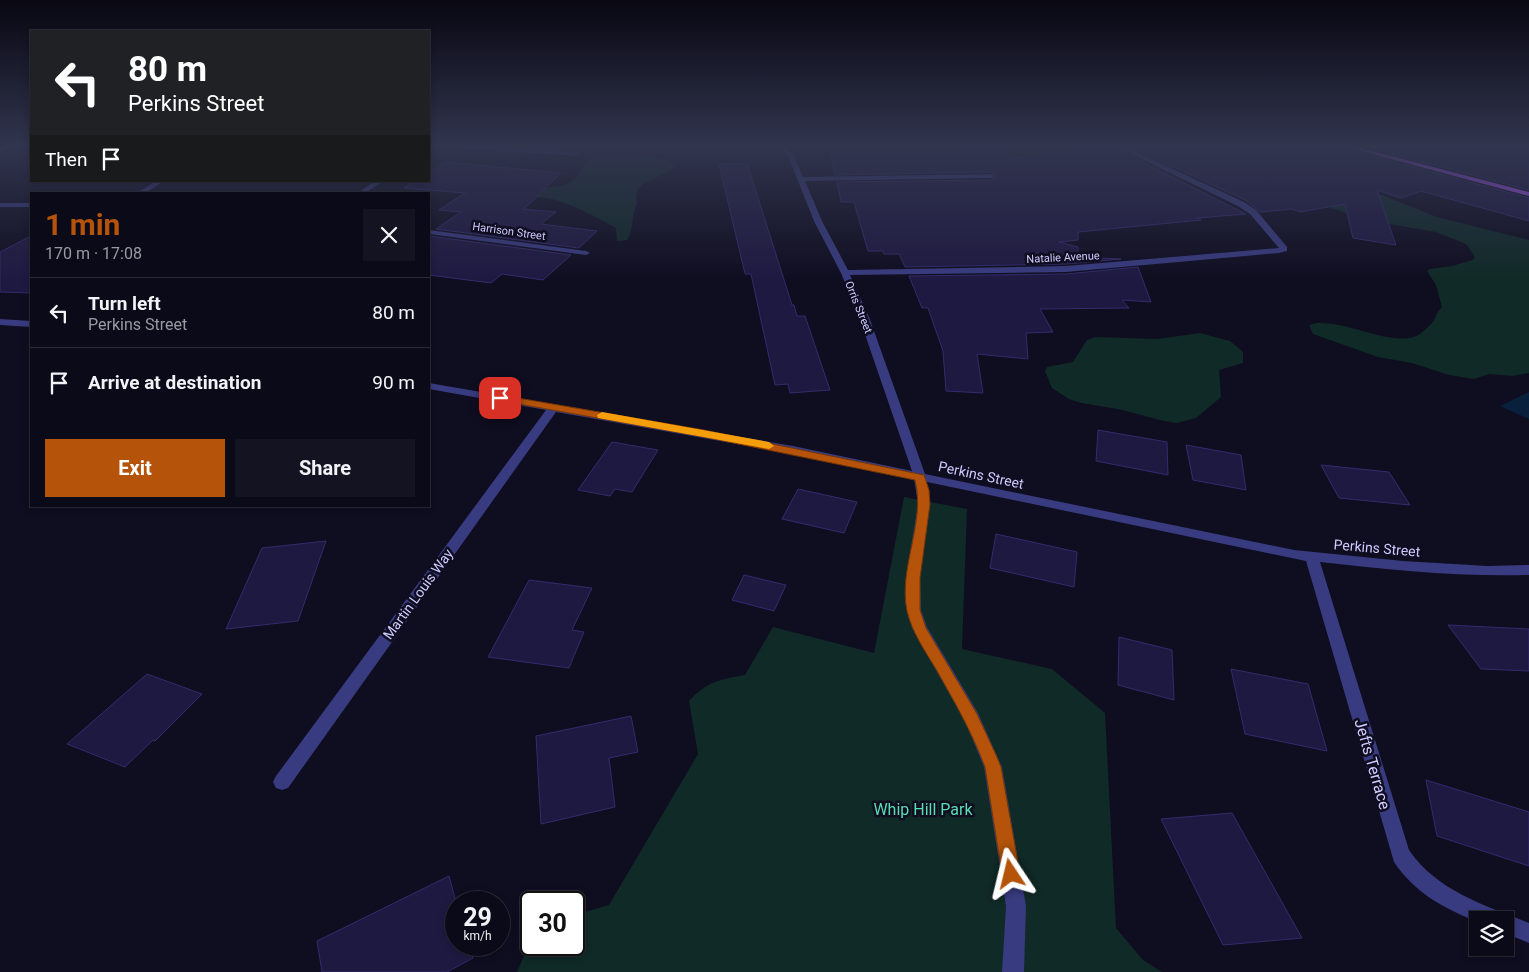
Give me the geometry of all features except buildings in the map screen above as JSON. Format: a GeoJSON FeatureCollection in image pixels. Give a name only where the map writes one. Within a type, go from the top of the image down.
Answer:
{"type":"FeatureCollection","features":[{"type":"Feature","properties":{"kind":"main road"},"geometry":{"type":"LineString","coordinates":[[1515,190],[1529,194]]}},
{"type":"Feature","properties":{"kind":"street","name":"Orris Street"},"geometry":{"type":"LineString","coordinates":[[805,190],[864,317],[924,490],[924,504],[913,578],[914,610],[924,636],[972,718],[993,767],[1016,906],[1013,972]]}},
{"type":"Feature","properties":{"kind":"street","name":"Natalie Avenue"},"geometry":{"type":"LineString","coordinates":[[845,273],[1066,269],[1282,251],[1284,246],[1253,212],[1212,190]]}},
{"type":"Feature","properties":{"kind":"street"},"geometry":{"type":"LineString","coordinates":[[0,205],[30,205]]}},
{"type":"Feature","properties":{"kind":"street","name":"Harrison Street"},"geometry":{"type":"LineString","coordinates":[[430,232],[586,253]]}},
{"type":"Feature","properties":{"kind":"street"},"geometry":{"type":"LineString","coordinates":[[0,322],[30,324]]}},
{"type":"Feature","properties":{"kind":"street","name":"Perkins Street"},"geometry":{"type":"LineString","coordinates":[[430,386],[784,448],[1240,545],[1312,558],[1486,571],[1529,570]]}},
{"type":"Feature","properties":{"kind":"street","name":"Martin Louis Way"},"geometry":{"type":"LineString","coordinates":[[282,782],[554,407]]}},
{"type":"Feature","properties":{"kind":"street","name":"Jefts Terrace"},"geometry":{"type":"LineString","coordinates":[[1312,558],[1401,855],[1415,874],[1435,892],[1474,911]]}},
{"type":"Feature","properties":{"kind":"street"},"geometry":{"type":"LineString","coordinates":[[1514,927],[1529,933]]}},
{"type":"Feature","properties":{"kind":"green space"},"geometry":{"type":"Polygon","coordinates":[[[533,190],[639,190],[631,231],[627,240],[617,241],[616,228],[577,208],[552,199],[521,195],[533,190]]]}},
{"type":"Feature","properties":{"kind":"green space"},"geometry":{"type":"Polygon","coordinates":[[[1370,190],[1437,217],[1529,240],[1529,373],[1512,376],[1489,374],[1474,379],[1449,375],[1412,363],[1378,357],[1313,334],[1309,325],[1321,323],[1350,327],[1381,336],[1396,338],[1409,338],[1420,334],[1432,323],[1442,307],[1436,285],[1427,271],[1473,260],[1475,257],[1466,244],[1436,232],[1366,220],[1321,204],[1370,190]]]}},
{"type":"Feature","properties":{"kind":"green space"},"geometry":{"type":"Polygon","coordinates":[[[1200,333],[1230,341],[1243,352],[1243,363],[1219,370],[1221,397],[1196,418],[1177,423],[1069,399],[1052,388],[1045,371],[1047,367],[1073,362],[1087,340],[1095,337],[1157,339],[1200,333]]]}},
{"type":"Feature","properties":{"kind":"green space","name":"Whip Hill Park"},"geometry":{"type":"Polygon","coordinates":[[[904,497],[967,509],[962,649],[1052,669],[1105,713],[1116,928],[1143,960],[1162,972],[517,972],[524,956],[585,956],[585,912],[609,905],[698,754],[689,701],[695,695],[714,682],[745,675],[773,627],[874,653],[904,497]]]}},
{"type":"Feature","properties":{"kind":"water"},"geometry":{"type":"Polygon","coordinates":[[[1529,392],[1529,419],[1500,406],[1529,392]]]}},
{"type":"Feature","properties":{"kind":"slow traffic"},"geometry":{"type":"LineString","coordinates":[[602,415],[769,446]]}},
{"type":"Feature","properties":{"kind":"route"},"geometry":{"type":"LineString","coordinates":[[500,398],[704,433],[920,477],[924,490],[924,504],[913,578],[914,610],[920,628],[984,742],[993,767],[1011,874]]}}]}
